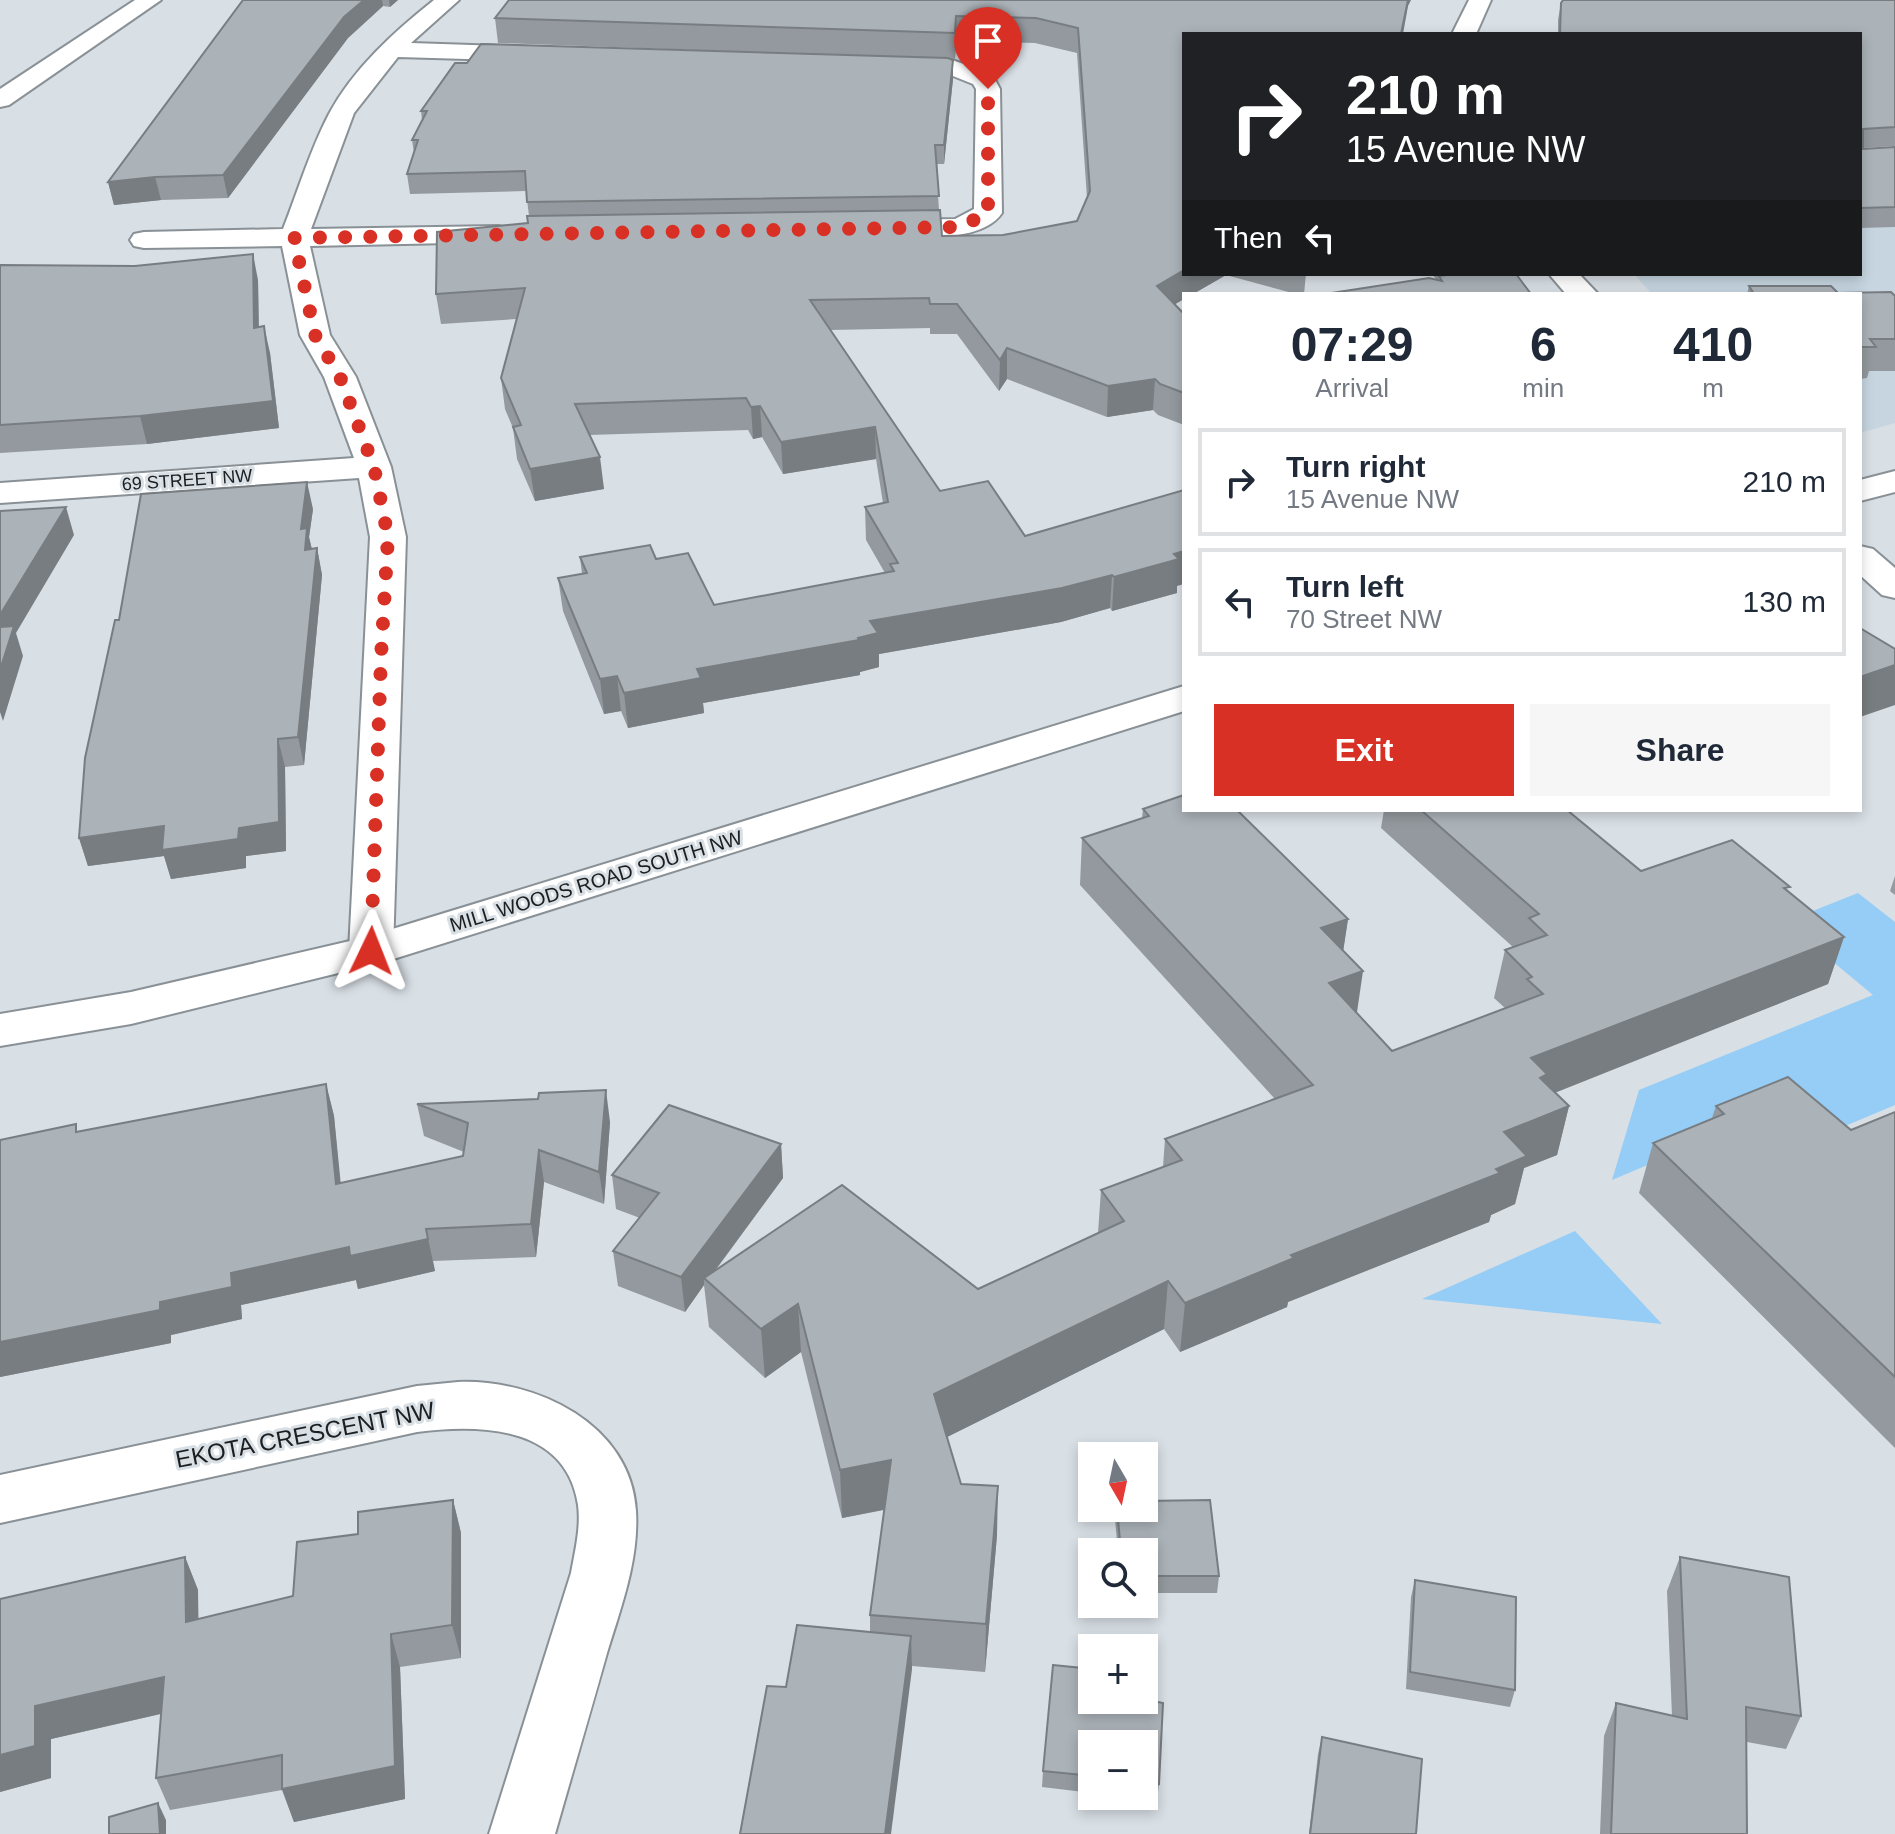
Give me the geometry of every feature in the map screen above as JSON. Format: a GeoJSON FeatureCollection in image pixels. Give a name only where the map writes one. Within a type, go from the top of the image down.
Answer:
{"type":"FeatureCollection","features":[{"type":"Feature","properties":{"kind":"street"},"geometry":{"type":"LineString","coordinates":[[0,100],[150,0]]}},
{"type":"Feature","properties":{"kind":"street"},"geometry":{"type":"LineString","coordinates":[[371,951],[388,537],[374,467],[340,377],[315,335],[294,238],[342,113],[372,71],[448,0]]}},
{"type":"Feature","properties":{"kind":"street"},"geometry":{"type":"LineString","coordinates":[[1465,32],[1480,0]]}},
{"type":"Feature","properties":{"kind":"street"},"geometry":{"type":"LineString","coordinates":[[392,50],[550,54]]}},
{"type":"Feature","properties":{"kind":"street"},"geometry":{"type":"LineString","coordinates":[[849,229],[960,227],[988,213],[988,89],[983,79],[952,67],[865,63]]}},
{"type":"Feature","properties":{"kind":"street"},"geometry":{"type":"LineString","coordinates":[[144,240],[532,234]]}},
{"type":"Feature","properties":{"kind":"street"},"geometry":{"type":"LineString","coordinates":[[1565,276],[1581,292]]}},
{"type":"Feature","properties":{"kind":"street","name":"69 STREET NW"},"geometry":{"type":"LineString","coordinates":[[0,493],[374,467]]}},
{"type":"Feature","properties":{"kind":"street"},"geometry":{"type":"LineString","coordinates":[[1862,490],[1895,481]]}},
{"type":"Feature","properties":{"kind":"street"},"geometry":{"type":"LineString","coordinates":[[1862,559],[1895,587]]}},
{"type":"Feature","properties":{"kind":"street","name":"MILL WOODS ROAD SOUTH NW"},"geometry":{"type":"LineString","coordinates":[[0,1030],[131,1008],[371,951],[1182,699]]}},
{"type":"Feature","properties":{"kind":"street","name":"EKOTA CRESCENT NW"},"geometry":{"type":"LineString","coordinates":[[0,1499],[417,1409],[472,1404],[517,1409],[560,1430],[584,1452],[599,1475],[607,1505],[607,1537],[601,1573],[522,1834]]}},
{"type":"Feature","properties":{"kind":"shaded area"},"geometry":{"type":"Polygon","coordinates":[[[1895,175],[1895,423],[1862,432],[1862,292],[1650,292],[1636,276],[1862,276],[1862,176],[1895,175]]]}},
{"type":"Feature","properties":{"kind":"shaded area"},"geometry":{"type":"Polygon","coordinates":[[[1858,893],[1895,922],[1895,1105],[1819,1137],[1785,1107],[1612,1180],[1639,1090],[1873,995],[1785,922],[1858,893]]]}},
{"type":"Feature","properties":{"kind":"shaded area"},"geometry":{"type":"Polygon","coordinates":[[[1575,1231],[1662,1324],[1422,1299],[1575,1231]]]}},
{"type":"Feature","properties":{"kind":"building"},"geometry":{"type":"Polygon","coordinates":[[[243,0],[364,0],[344,17],[223,175],[108,182],[243,0]]]}},
{"type":"Feature","properties":{"kind":"building"},"geometry":{"type":"Polygon","coordinates":[[[509,0],[1408,0],[1401,32],[1182,32],[1182,271],[1157,286],[1182,312],[1182,392],[1155,379],[1108,386],[1007,348],[1000,360],[957,304],[930,304],[929,298],[810,300],[940,491],[988,481],[1025,536],[1182,491],[1182,552],[1174,554],[1179,559],[1062,588],[870,621],[878,633],[859,640],[697,669],[701,678],[624,693],[617,676],[600,679],[558,578],[587,573],[580,557],[650,545],[656,559],[688,553],[714,605],[894,571],[890,564],[898,563],[865,507],[888,502],[875,427],[781,442],[760,406],[751,407],[746,398],[575,404],[600,457],[530,469],[513,427],[521,425],[501,378],[525,288],[436,294],[437,232],[528,223],[527,216],[940,210],[942,236],[1003,235],[1077,221],[1090,191],[1078,28],[1036,18],[956,16],[955,33],[495,18],[509,0]]]}},
{"type":"Feature","properties":{"kind":"building"},"geometry":{"type":"Polygon","coordinates":[[[1563,0],[1895,0],[1895,127],[1863,129],[1863,149],[1895,147],[1895,207],[1862,208],[1862,32],[1560,32],[1563,0]]]}},
{"type":"Feature","properties":{"kind":"building"},"geometry":{"type":"Polygon","coordinates":[[[481,44],[948,58],[953,60],[944,145],[935,145],[939,196],[527,202],[525,171],[407,174],[418,140],[412,140],[427,111],[421,111],[455,63],[467,63],[481,44]]]}},
{"type":"Feature","properties":{"kind":"building"},"geometry":{"type":"Polygon","coordinates":[[[253,254],[254,328],[264,326],[273,401],[140,416],[0,425],[0,265],[135,266],[253,254]]]}},
{"type":"Feature","properties":{"kind":"building"},"geometry":{"type":"Polygon","coordinates":[[[1439,276],[1518,276],[1530,292],[1338,292],[1429,278],[1442,281],[1439,276]]]}},
{"type":"Feature","properties":{"kind":"building"},"geometry":{"type":"Polygon","coordinates":[[[1749,286],[1831,286],[1837,292],[1753,292],[1749,286]]]}},
{"type":"Feature","properties":{"kind":"building"},"geometry":{"type":"Polygon","coordinates":[[[1891,292],[1895,296],[1895,339],[1870,339],[1876,347],[1862,347],[1862,293],[1891,292]]]}},
{"type":"Feature","properties":{"kind":"building"},"geometry":{"type":"Polygon","coordinates":[[[307,482],[301,529],[307,528],[305,550],[317,548],[298,737],[278,739],[279,822],[239,828],[238,839],[162,850],[164,826],[79,838],[85,758],[115,620],[119,620],[141,494],[307,482]]]}},
{"type":"Feature","properties":{"kind":"building"},"geometry":{"type":"Polygon","coordinates":[[[66,507],[0,615],[0,511],[66,507]]]}},
{"type":"Feature","properties":{"kind":"building"},"geometry":{"type":"Polygon","coordinates":[[[14,626],[0,670],[0,627],[14,626]]]}},
{"type":"Feature","properties":{"kind":"building"},"geometry":{"type":"Polygon","coordinates":[[[1862,629],[1895,649],[1895,665],[1862,676],[1862,629]]]}},
{"type":"Feature","properties":{"kind":"building"},"geometry":{"type":"Polygon","coordinates":[[[1182,796],[1182,812],[1239,812],[1348,919],[1321,928],[1363,971],[1329,983],[1392,1051],[1543,994],[1527,979],[1532,977],[1505,950],[1547,935],[1529,918],[1539,914],[1423,812],[1569,812],[1641,871],[1732,840],[1790,887],[1784,888],[1844,937],[1531,1058],[1547,1074],[1540,1078],[1569,1106],[1504,1132],[1527,1156],[1496,1169],[1500,1173],[1291,1255],[1294,1258],[1185,1303],[1168,1281],[934,1394],[961,1484],[998,1486],[986,1624],[870,1615],[891,1460],[840,1470],[798,1304],[761,1329],[704,1278],[842,1185],[978,1289],[1124,1221],[1101,1190],[1182,1160],[1165,1139],[1313,1085],[1082,838],[1149,816],[1143,809],[1182,796]]]}},
{"type":"Feature","properties":{"kind":"building"},"geometry":{"type":"Polygon","coordinates":[[[1788,1077],[1851,1130],[1895,1112],[1895,1377],[1653,1143],[1724,1114],[1716,1106],[1788,1077]]]}},
{"type":"Feature","properties":{"kind":"building"},"geometry":{"type":"Polygon","coordinates":[[[326,1084],[336,1184],[463,1156],[468,1123],[417,1104],[538,1099],[539,1093],[606,1090],[599,1172],[539,1150],[531,1224],[426,1229],[428,1239],[350,1256],[349,1247],[231,1273],[232,1287],[160,1302],[160,1310],[0,1342],[0,1140],[76,1124],[76,1132],[326,1084]]]}},
{"type":"Feature","properties":{"kind":"building"},"geometry":{"type":"Polygon","coordinates":[[[669,1105],[781,1144],[681,1277],[613,1251],[659,1193],[612,1175],[669,1105]]]}},
{"type":"Feature","properties":{"kind":"building"},"geometry":{"type":"Polygon","coordinates":[[[453,1500],[452,1625],[391,1634],[395,1766],[282,1789],[282,1755],[156,1778],[164,1677],[35,1706],[35,1746],[0,1755],[0,1599],[185,1557],[186,1622],[293,1596],[297,1542],[358,1534],[358,1512],[453,1500]]]}},
{"type":"Feature","properties":{"kind":"building"},"geometry":{"type":"Polygon","coordinates":[[[1210,1500],[1219,1576],[1158,1576],[1158,1538],[1120,1538],[1118,1522],[1158,1522],[1158,1501],[1210,1500]]]}},
{"type":"Feature","properties":{"kind":"building"},"geometry":{"type":"Polygon","coordinates":[[[1680,1557],[1789,1577],[1801,1716],[1746,1707],[1747,1834],[1611,1834],[1616,1703],[1687,1719],[1680,1557]]]}},
{"type":"Feature","properties":{"kind":"building"},"geometry":{"type":"Polygon","coordinates":[[[1415,1580],[1516,1597],[1515,1690],[1410,1672],[1415,1580]]]}},
{"type":"Feature","properties":{"kind":"building"},"geometry":{"type":"Polygon","coordinates":[[[797,1625],[911,1636],[885,1834],[740,1834],[767,1686],[786,1687],[797,1625]]]}},
{"type":"Feature","properties":{"kind":"building"},"geometry":{"type":"Polygon","coordinates":[[[1053,1665],[1078,1668],[1078,1714],[1158,1714],[1158,1702],[1163,1703],[1159,1784],[1158,1730],[1078,1730],[1078,1775],[1043,1771],[1053,1665]]]}},
{"type":"Feature","properties":{"kind":"building"},"geometry":{"type":"Polygon","coordinates":[[[1322,1737],[1422,1759],[1416,1834],[1310,1834],[1322,1737]]]}},
{"type":"Feature","properties":{"kind":"building"},"geometry":{"type":"Polygon","coordinates":[[[158,1803],[160,1834],[109,1834],[109,1817],[158,1803]]]}},
{"type":"Feature","properties":{"kind":"route"},"geometry":{"type":"LineString","coordinates":[[371,951],[388,537],[374,467],[340,377],[315,335],[294,238],[960,227],[978,221],[988,213],[988,89]]}}]}
